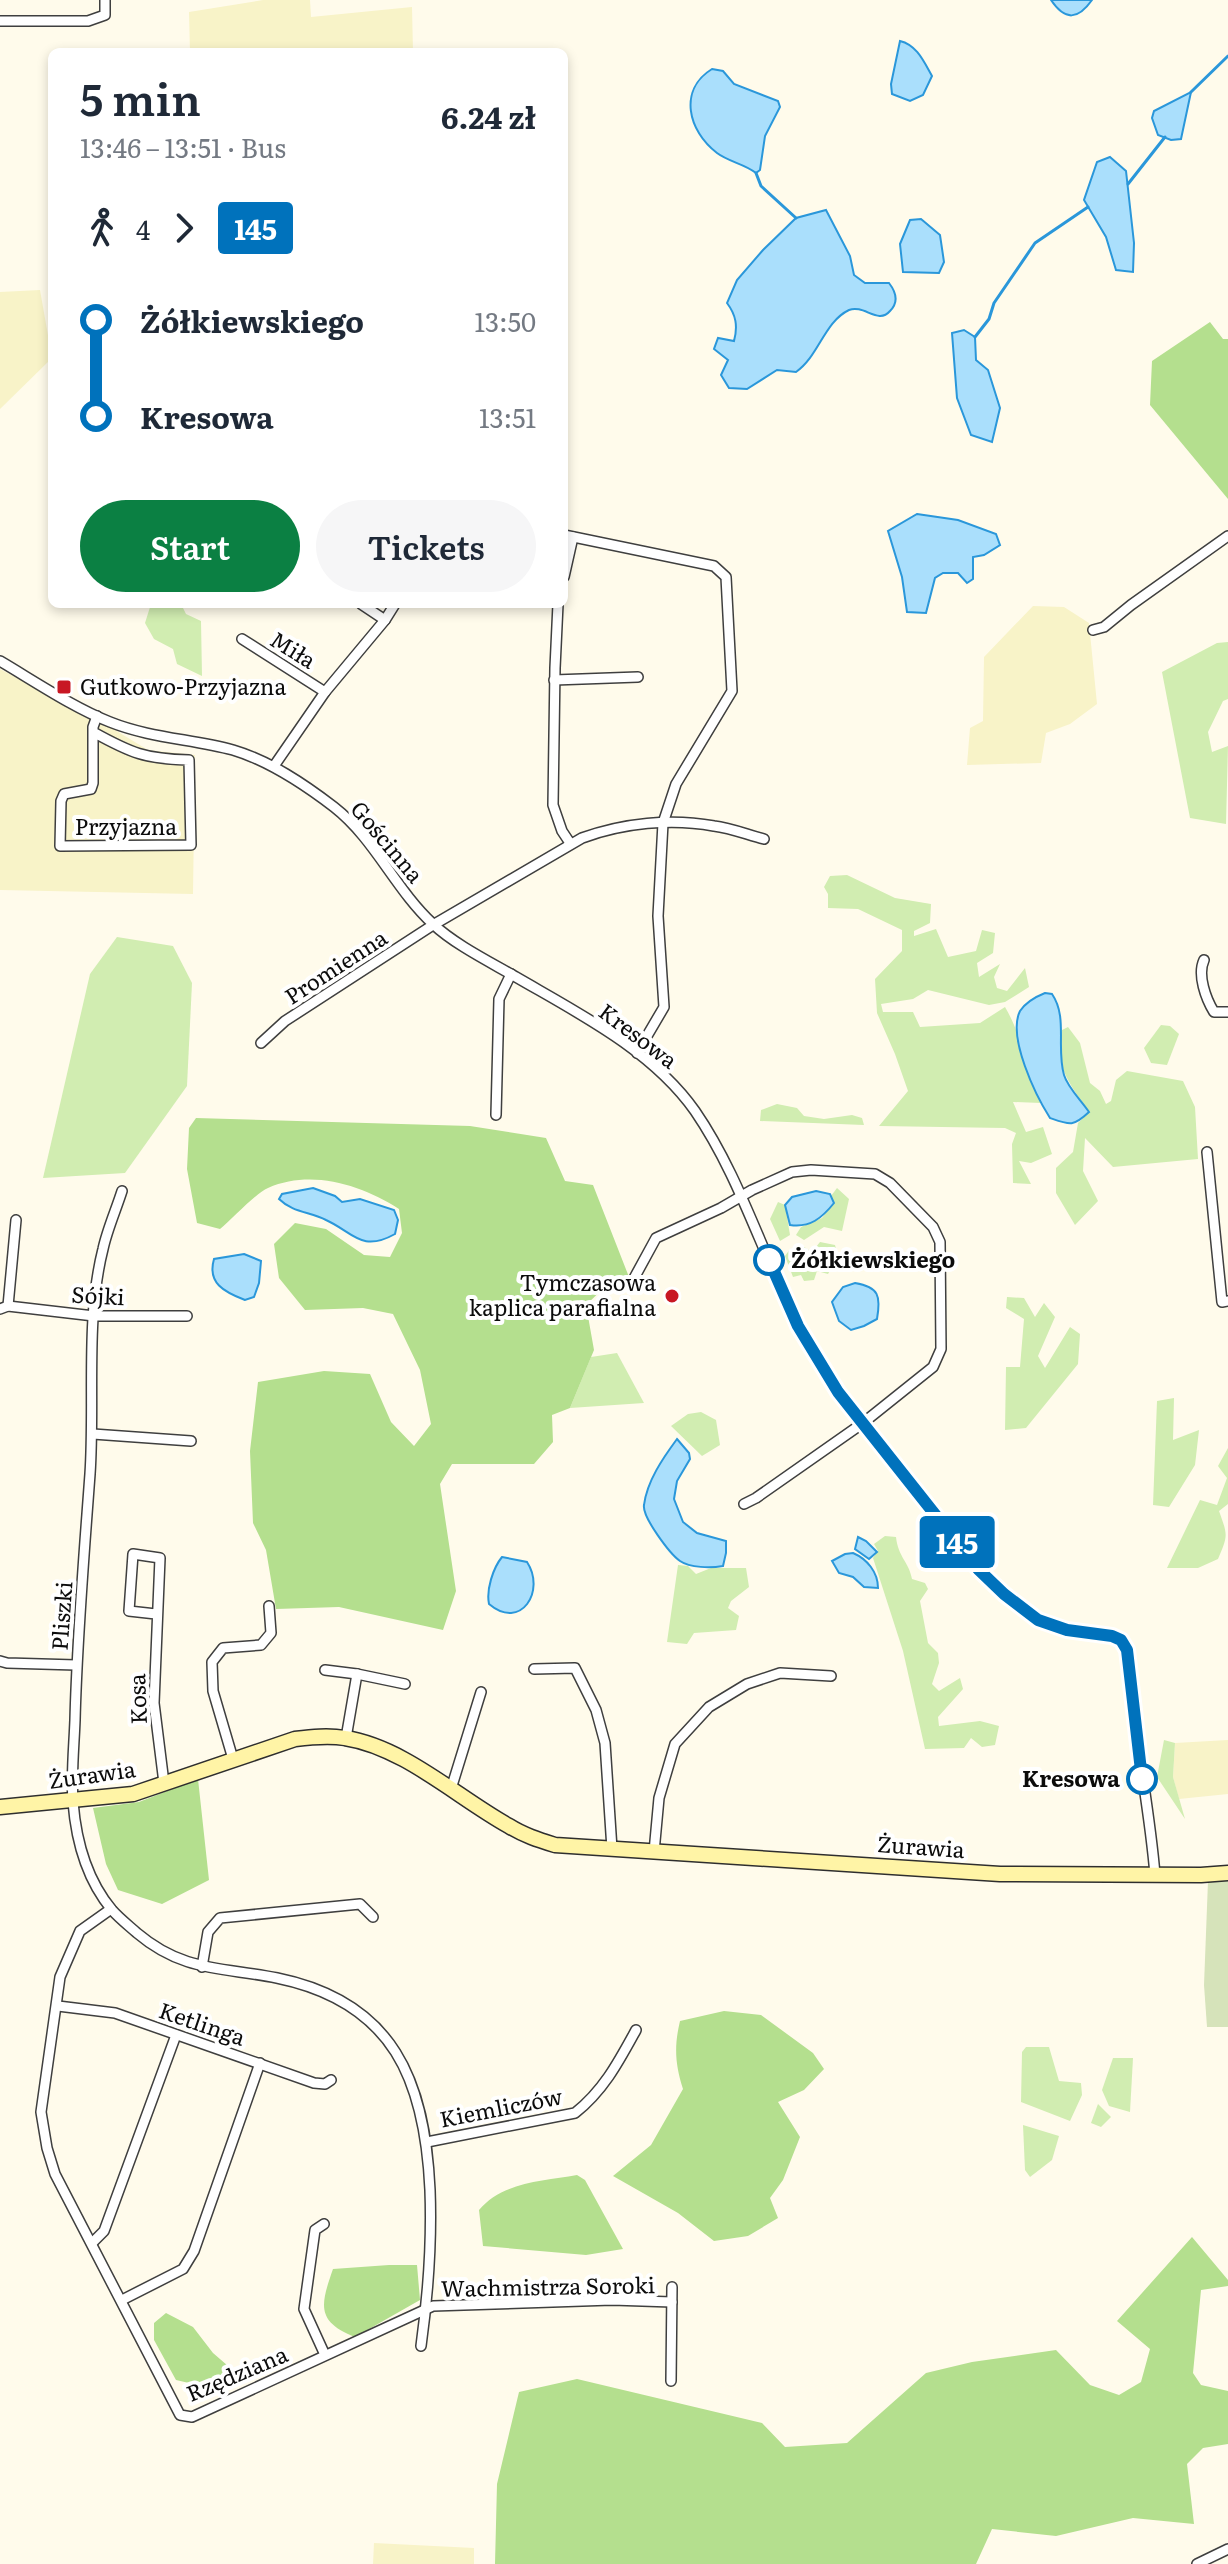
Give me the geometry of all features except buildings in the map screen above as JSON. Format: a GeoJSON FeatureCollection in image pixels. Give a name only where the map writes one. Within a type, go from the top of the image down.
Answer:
{"type":"FeatureCollection","features":[{"type":"Feature","properties":{"kind":"street"},"geometry":{"type":"LineString","coordinates":[[0,21],[88,21],[105,15],[105,0]]}},
{"type":"Feature","properties":{"kind":"street"},"geometry":{"type":"LineString","coordinates":[[568,536],[714,566],[726,577],[732,691],[676,784],[663,823],[658,916],[664,1007],[637,1053]]}},
{"type":"Feature","properties":{"kind":"street"},"geometry":{"type":"LineString","coordinates":[[1093,630],[1104,627],[1228,536]]}},
{"type":"Feature","properties":{"kind":"street"},"geometry":{"type":"LineString","coordinates":[[367,608],[385,620]]}},
{"type":"Feature","properties":{"kind":"street"},"geometry":{"type":"LineString","coordinates":[[274,766],[325,692],[392,608]]}},
{"type":"Feature","properties":{"kind":"street"},"geometry":{"type":"LineString","coordinates":[[558,608],[553,805],[562,831],[570,843]]}},
{"type":"Feature","properties":{"kind":"street","name":"Miła"},"geometry":{"type":"LineString","coordinates":[[242,639],[325,692]]}},
{"type":"Feature","properties":{"kind":"street","name":"Gościnna"},"geometry":{"type":"LineString","coordinates":[[0,661],[97,716],[155,736],[235,751],[274,766],[337,809],[370,844],[433,925]]}},
{"type":"Feature","properties":{"kind":"street"},"geometry":{"type":"LineString","coordinates":[[554,680],[638,677]]}},
{"type":"Feature","properties":{"kind":"street","name":"Przyjazna"},"geometry":{"type":"LineString","coordinates":[[93,732],[128,752],[159,759],[189,760],[191,845],[60,846],[61,801],[64,794],[91,789],[93,783],[93,732],[93,727],[97,716]]}},
{"type":"Feature","properties":{"kind":"street","name":"Promienna"},"geometry":{"type":"LineString","coordinates":[[261,1043],[285,1021],[433,925],[570,843],[603,830],[687,822],[764,839]]}},
{"type":"Feature","properties":{"kind":"street","name":"Kresowa"},"geometry":{"type":"LineString","coordinates":[[433,925],[637,1053],[670,1082],[694,1111],[742,1195],[798,1326],[838,1392],[962,1549],[1004,1594],[1038,1620],[1067,1630],[1102,1634],[1121,1640],[1127,1650],[1155,1875]]}},
{"type":"Feature","properties":{"kind":"street"},"geometry":{"type":"LineString","coordinates":[[1204,960],[1201,966],[1207,1000],[1214,1012],[1228,1012]]}},
{"type":"Feature","properties":{"kind":"street"},"geometry":{"type":"LineString","coordinates":[[496,1115],[499,999],[511,974]]}},
{"type":"Feature","properties":{"kind":"street"},"geometry":{"type":"LineString","coordinates":[[1207,1152],[1225,1301]]}},
{"type":"Feature","properties":{"kind":"street"},"geometry":{"type":"LineString","coordinates":[[632,1282],[656,1238],[792,1172],[811,1170],[875,1174],[890,1183],[933,1227],[940,1242],[941,1349],[933,1367],[863,1423],[744,1504]]}},
{"type":"Feature","properties":{"kind":"street","name":"Pliszki"},"geometry":{"type":"LineString","coordinates":[[122,1191],[102,1250],[94,1316],[93,1434],[76,1665],[73,1802],[80,1847],[94,1884],[111,1909],[152,1945],[202,1967],[279,1978],[310,1987],[345,2002],[369,2020],[388,2042],[408,2072],[422,2113],[427,2142],[431,2218],[421,2346]]}},
{"type":"Feature","properties":{"kind":"street","name":"Sójki"},"geometry":{"type":"LineString","coordinates":[[16,1220],[4,1308],[94,1316],[187,1316]]}},
{"type":"Feature","properties":{"kind":"street"},"geometry":{"type":"LineString","coordinates":[[93,1434],[191,1441]]}},
{"type":"Feature","properties":{"kind":"street","name":"Kosa"},"geometry":{"type":"LineString","coordinates":[[156,1614],[129,1611],[133,1554],[160,1558],[154,1703],[164,1783]]}},
{"type":"Feature","properties":{"kind":"street"},"geometry":{"type":"LineString","coordinates":[[233,1759],[213,1691],[212,1662],[223,1648],[261,1645],[271,1633],[269,1606]]}},
{"type":"Feature","properties":{"kind":"street"},"geometry":{"type":"LineString","coordinates":[[0,1661],[76,1665]]}},
{"type":"Feature","properties":{"kind":"street"},"geometry":{"type":"LineString","coordinates":[[534,1669],[575,1668],[596,1710],[605,1743],[612,1849]]}},
{"type":"Feature","properties":{"kind":"street"},"geometry":{"type":"LineString","coordinates":[[325,1670],[405,1684]]}},
{"type":"Feature","properties":{"kind":"street"},"geometry":{"type":"LineString","coordinates":[[654,1852],[659,1798],[675,1744],[709,1707],[747,1684],[780,1673],[831,1676]]}},
{"type":"Feature","properties":{"kind":"street"},"geometry":{"type":"LineString","coordinates":[[346,1738],[357,1674]]}},
{"type":"Feature","properties":{"kind":"street"},"geometry":{"type":"LineString","coordinates":[[451,1789],[481,1692]]}},
{"type":"Feature","properties":{"kind":"street","name":"Żurawia"},"geometry":{"type":"LineString","coordinates":[[0,1807],[133,1794],[295,1739],[320,1736],[346,1738],[375,1746],[509,1826],[555,1845],[1000,1874],[1228,1873]]}},
{"type":"Feature","properties":{"kind":"street"},"geometry":{"type":"LineString","coordinates":[[202,1967],[208,1932],[220,1918],[360,1904],[373,1917]]}},
{"type":"Feature","properties":{"kind":"street","name":"Rzędziana"},"geometry":{"type":"LineString","coordinates":[[111,1909],[80,1931],[60,1977],[41,2112],[55,2174],[180,2415],[192,2417],[426,2310]]}},
{"type":"Feature","properties":{"kind":"street","name":"Ketlinga"},"geometry":{"type":"LineString","coordinates":[[58,2006],[115,2013],[314,2083],[325,2084],[331,2080]]}},
{"type":"Feature","properties":{"kind":"street","name":"Kiemliczów"},"geometry":{"type":"LineString","coordinates":[[427,2142],[575,2113],[605,2083],[636,2030]]}},
{"type":"Feature","properties":{"kind":"street"},"geometry":{"type":"LineString","coordinates":[[92,2243],[104,2231],[176,2035]]}},
{"type":"Feature","properties":{"kind":"street"},"geometry":{"type":"LineString","coordinates":[[122,2300],[183,2269],[194,2251],[260,2063]]}},
{"type":"Feature","properties":{"kind":"street"},"geometry":{"type":"LineString","coordinates":[[324,2224],[315,2230],[304,2309],[325,2355]]}},
{"type":"Feature","properties":{"kind":"street","name":"Wachmistrza Soroki"},"geometry":{"type":"LineString","coordinates":[[671,2381],[672,2287]]}},
{"type":"Feature","properties":{"kind":"street","name":"Wachmistrza Soroki"},"geometry":{"type":"LineString","coordinates":[[426,2310],[433,2306],[482,2303],[672,2302]]}},
{"type":"Feature","properties":{"kind":"street"},"geometry":{"type":"LineString","coordinates":[[1197,2564],[1228,2549]]}},
{"type":"Feature","properties":{"kind":"shaded area"},"geometry":{"type":"Polygon","coordinates":[[[263,0],[310,0],[311,17],[412,7],[413,48],[190,48],[189,12],[263,0]]]}},
{"type":"Feature","properties":{"kind":"shaded area"},"geometry":{"type":"Polygon","coordinates":[[[40,290],[48,335],[48,362],[0,409],[0,292],[40,290]]]}},
{"type":"Feature","properties":{"kind":"shaded area"},"geometry":{"type":"Polygon","coordinates":[[[1033,606],[1064,607],[1089,623],[1097,704],[1070,724],[1046,733],[1041,763],[967,765],[970,728],[983,721],[984,657],[1033,606]]]}},
{"type":"Feature","properties":{"kind":"shaded area"},"geometry":{"type":"Polygon","coordinates":[[[0,669],[148,750],[195,755],[193,894],[0,890],[0,669]]]}},
{"type":"Feature","properties":{"kind":"shaded area"},"geometry":{"type":"Polygon","coordinates":[[[1228,1740],[1228,1794],[1179,1799],[1173,1777],[1175,1743],[1228,1740]]]}},
{"type":"Feature","properties":{"kind":"shaded area"},"geometry":{"type":"Polygon","coordinates":[[[374,2543],[474,2548],[474,2564],[373,2564],[374,2543]]]}},
{"type":"Feature","properties":{"kind":"green space"},"geometry":{"type":"Polygon","coordinates":[[[1210,322],[1223,339],[1228,339],[1228,499],[1150,405],[1152,361],[1210,322]]]}},
{"type":"Feature","properties":{"kind":"green space"},"geometry":{"type":"Polygon","coordinates":[[[150,608],[183,608],[186,614],[201,621],[202,676],[177,664],[173,649],[154,639],[145,623],[150,608]]]}},
{"type":"Feature","properties":{"kind":"green space"},"geometry":{"type":"Polygon","coordinates":[[[1228,642],[1228,699],[1223,701],[1208,732],[1212,752],[1228,746],[1226,824],[1190,818],[1162,672],[1217,643],[1228,642]]]}},
{"type":"Feature","properties":{"kind":"green space"},"geometry":{"type":"Polygon","coordinates":[[[847,875],[895,898],[931,904],[930,923],[914,931],[914,936],[936,929],[948,957],[976,951],[982,930],[995,933],[993,953],[977,963],[979,977],[1000,964],[994,977],[997,988],[1007,991],[1025,968],[1029,987],[1005,1002],[989,1005],[928,990],[913,999],[881,1004],[883,1012],[913,1012],[920,1027],[980,1023],[1005,1007],[1041,1103],[1013,1102],[1026,1132],[1043,1127],[1052,1154],[1031,1163],[1019,1161],[1031,1184],[1013,1183],[1012,1144],[1016,1133],[1005,1128],[879,1126],[908,1091],[877,1013],[875,979],[902,951],[902,930],[858,909],[828,908],[828,894],[824,887],[830,876],[847,875]]]}},
{"type":"Feature","properties":{"kind":"green space"},"geometry":{"type":"Polygon","coordinates":[[[117,937],[173,946],[192,983],[187,1086],[125,1173],[43,1178],[90,974],[117,937]]]}},
{"type":"Feature","properties":{"kind":"green space"},"geometry":{"type":"Polygon","coordinates":[[[1161,1025],[1170,1026],[1179,1034],[1167,1065],[1151,1063],[1144,1048],[1161,1025]]]}},
{"type":"Feature","properties":{"kind":"green space"},"geometry":{"type":"Polygon","coordinates":[[[1068,1027],[1080,1043],[1090,1083],[1100,1091],[1106,1104],[1111,1101],[1116,1080],[1127,1071],[1183,1081],[1195,1107],[1198,1159],[1113,1167],[1085,1138],[1083,1171],[1098,1201],[1075,1225],[1056,1193],[1056,1168],[1073,1152],[1078,1123],[1089,1112],[1070,1084],[1062,1064],[1060,1042],[1062,1030],[1068,1027]]]}},
{"type":"Feature","properties":{"kind":"green space"},"geometry":{"type":"Polygon","coordinates":[[[777,1104],[797,1108],[804,1116],[824,1119],[852,1115],[862,1118],[864,1125],[760,1121],[761,1110],[777,1104]]]}},
{"type":"Feature","properties":{"kind":"green space"},"geometry":{"type":"Polygon","coordinates":[[[196,1118],[470,1126],[546,1138],[565,1181],[593,1185],[629,1277],[609,1283],[586,1305],[594,1350],[570,1408],[552,1415],[553,1442],[534,1464],[452,1464],[440,1484],[456,1591],[443,1630],[339,1607],[276,1609],[266,1550],[253,1523],[250,1451],[258,1382],[324,1371],[370,1374],[391,1422],[414,1446],[431,1424],[420,1370],[393,1314],[363,1308],[305,1310],[279,1278],[274,1244],[295,1223],[326,1229],[364,1255],[390,1257],[402,1233],[399,1209],[369,1193],[336,1182],[302,1180],[268,1188],[220,1229],[197,1223],[187,1169],[189,1128],[196,1118]]]}},
{"type":"Feature","properties":{"kind":"green space"},"geometry":{"type":"Polygon","coordinates":[[[837,1188],[849,1199],[842,1231],[824,1227],[804,1240],[796,1235],[801,1227],[822,1218],[834,1203],[831,1196],[837,1188]]]}},
{"type":"Feature","properties":{"kind":"green space"},"geometry":{"type":"Polygon","coordinates":[[[778,1202],[785,1205],[790,1235],[780,1241],[770,1219],[778,1202]]]}},
{"type":"Feature","properties":{"kind":"green space"},"geometry":{"type":"Polygon","coordinates":[[[820,1242],[835,1245],[838,1256],[828,1274],[817,1271],[814,1280],[804,1281],[801,1275],[793,1277],[785,1256],[790,1249],[801,1245],[812,1252],[820,1242]]]}},
{"type":"Feature","properties":{"kind":"green space"},"geometry":{"type":"Polygon","coordinates":[[[1007,1297],[1024,1298],[1035,1317],[1044,1303],[1055,1317],[1038,1356],[1045,1368],[1070,1327],[1080,1334],[1078,1364],[1026,1428],[1005,1430],[1006,1367],[1020,1367],[1024,1319],[1006,1308],[1007,1297]]]}},
{"type":"Feature","properties":{"kind":"green space"},"geometry":{"type":"Polygon","coordinates":[[[617,1353],[644,1403],[570,1408],[591,1357],[617,1353]]]}},
{"type":"Feature","properties":{"kind":"green space"},"geometry":{"type":"Polygon","coordinates":[[[1174,1398],[1173,1440],[1199,1430],[1195,1465],[1169,1507],[1153,1505],[1157,1401],[1174,1398]]]}},
{"type":"Feature","properties":{"kind":"green space"},"geometry":{"type":"Polygon","coordinates":[[[701,1412],[716,1420],[720,1445],[702,1456],[671,1426],[688,1414],[701,1412]]]}},
{"type":"Feature","properties":{"kind":"green space"},"geometry":{"type":"Polygon","coordinates":[[[1228,1448],[1228,1504],[1219,1511],[1226,1535],[1218,1559],[1198,1568],[1167,1568],[1200,1500],[1217,1505],[1227,1478],[1218,1466],[1228,1448]]]}},
{"type":"Feature","properties":{"kind":"green space"},"geometry":{"type":"Polygon","coordinates":[[[885,1536],[896,1537],[912,1579],[925,1583],[928,1589],[920,1601],[928,1643],[938,1653],[939,1663],[932,1684],[939,1691],[960,1678],[963,1689],[938,1717],[939,1726],[980,1721],[999,1726],[995,1745],[982,1747],[971,1738],[964,1748],[925,1749],[903,1651],[873,1558],[878,1551],[874,1544],[885,1536]]]}},
{"type":"Feature","properties":{"kind":"green space"},"geometry":{"type":"Polygon","coordinates":[[[678,1565],[688,1566],[696,1574],[711,1568],[746,1568],[749,1587],[731,1601],[728,1608],[739,1616],[736,1630],[694,1633],[687,1644],[667,1642],[678,1565]]]}},
{"type":"Feature","properties":{"kind":"green space"},"geometry":{"type":"Polygon","coordinates":[[[1164,1740],[1175,1743],[1173,1777],[1185,1819],[1157,1777],[1164,1740]]]}},
{"type":"Feature","properties":{"kind":"green space"},"geometry":{"type":"Polygon","coordinates":[[[198,1779],[209,1880],[162,1904],[118,1890],[106,1864],[93,1808],[139,1802],[198,1779]]]}},
{"type":"Feature","properties":{"kind":"green space"},"geometry":{"type":"Polygon","coordinates":[[[1228,1880],[1228,2027],[1207,2027],[1204,1985],[1208,1881],[1228,1880]]]}},
{"type":"Feature","properties":{"kind":"green space"},"geometry":{"type":"Polygon","coordinates":[[[724,2011],[761,2015],[813,2053],[824,2069],[804,2090],[778,2102],[800,2137],[783,2180],[770,2198],[778,2218],[748,2236],[714,2241],[678,2213],[613,2176],[651,2145],[683,2089],[676,2055],[680,2021],[724,2011]]]}},
{"type":"Feature","properties":{"kind":"green space"},"geometry":{"type":"Polygon","coordinates":[[[1026,2047],[1049,2047],[1059,2081],[1081,2083],[1082,2095],[1070,2121],[1021,2102],[1022,2052],[1026,2047]]]}},
{"type":"Feature","properties":{"kind":"green space"},"geometry":{"type":"Polygon","coordinates":[[[1113,2058],[1133,2058],[1130,2112],[1109,2106],[1102,2090],[1113,2058]]]}},
{"type":"Feature","properties":{"kind":"green space"},"geometry":{"type":"Polygon","coordinates":[[[1098,2104],[1111,2117],[1101,2127],[1091,2123],[1098,2104]]]}},
{"type":"Feature","properties":{"kind":"green space"},"geometry":{"type":"Polygon","coordinates":[[[1023,2125],[1059,2136],[1052,2160],[1030,2177],[1025,2170],[1023,2125]]]}},
{"type":"Feature","properties":{"kind":"green space"},"geometry":{"type":"Polygon","coordinates":[[[577,2175],[585,2180],[623,2249],[586,2255],[483,2246],[479,2210],[488,2201],[524,2184],[577,2175]]]}},
{"type":"Feature","properties":{"kind":"green space"},"geometry":{"type":"Polygon","coordinates":[[[1192,2237],[1228,2280],[1228,2286],[1201,2290],[1193,2373],[1201,2385],[1228,2391],[1228,2444],[1203,2448],[1187,2464],[1194,2524],[1133,2518],[1056,2536],[992,2529],[976,2564],[495,2564],[497,2484],[519,2392],[577,2379],[762,2423],[785,2447],[847,2443],[926,2373],[972,2362],[1056,2350],[1090,2385],[1119,2395],[1141,2382],[1150,2349],[1117,2321],[1192,2237]]]}},
{"type":"Feature","properties":{"kind":"green space"},"geometry":{"type":"Polygon","coordinates":[[[417,2265],[420,2300],[355,2337],[333,2325],[327,2318],[324,2302],[333,2269],[417,2265]]]}},
{"type":"Feature","properties":{"kind":"green space"},"geometry":{"type":"Polygon","coordinates":[[[166,2313],[193,2327],[213,2353],[235,2372],[235,2380],[202,2386],[176,2380],[154,2340],[154,2323],[166,2313]]]}},
{"type":"Feature","properties":{"kind":"water"},"geometry":{"type":"Polygon","coordinates":[[[1051,0],[1092,0],[1077,14],[1066,15],[1051,0]]]}},
{"type":"Feature","properties":{"kind":"water"},"geometry":{"type":"Polygon","coordinates":[[[900,41],[915,50],[932,76],[923,95],[910,101],[892,94],[891,84],[900,41]]]}},
{"type":"Feature","properties":{"kind":"water"},"geometry":{"type":"Polygon","coordinates":[[[712,69],[723,71],[734,84],[778,101],[780,107],[765,136],[760,170],[756,173],[717,153],[699,134],[691,111],[691,99],[701,78],[712,69]]]}},
{"type":"Feature","properties":{"kind":"water"},"geometry":{"type":"Polygon","coordinates":[[[1191,92],[1181,139],[1171,140],[1158,135],[1152,118],[1154,111],[1191,92]]]}},
{"type":"Feature","properties":{"kind":"water"},"geometry":{"type":"Polygon","coordinates":[[[1110,157],[1126,171],[1134,243],[1133,272],[1116,270],[1106,237],[1084,200],[1097,162],[1110,157]]]}},
{"type":"Feature","properties":{"kind":"water"},"geometry":{"type":"Polygon","coordinates":[[[826,210],[850,256],[854,275],[865,283],[889,283],[896,297],[893,308],[881,316],[849,310],[833,322],[796,372],[777,370],[747,389],[729,388],[721,375],[728,360],[714,349],[718,338],[734,341],[735,321],[727,303],[737,280],[796,218],[826,210]]]}},
{"type":"Feature","properties":{"kind":"water"},"geometry":{"type":"Polygon","coordinates":[[[921,219],[940,235],[944,262],[939,273],[903,272],[900,244],[910,220],[921,219]]]}},
{"type":"Feature","properties":{"kind":"water"},"geometry":{"type":"Polygon","coordinates":[[[964,330],[975,337],[976,360],[988,370],[1000,408],[992,442],[971,435],[957,398],[952,333],[964,330]]]}},
{"type":"Feature","properties":{"kind":"water"},"geometry":{"type":"Polygon","coordinates":[[[917,514],[958,520],[996,534],[1000,545],[984,555],[973,557],[973,579],[967,583],[958,573],[943,573],[935,578],[926,613],[907,612],[902,577],[888,531],[917,514]]]}},
{"type":"Feature","properties":{"kind":"water"},"geometry":{"type":"Polygon","coordinates":[[[1045,993],[1052,994],[1060,1013],[1064,1075],[1089,1112],[1071,1123],[1050,1118],[1031,1081],[1017,1036],[1020,1011],[1031,1000],[1045,993]]]}},
{"type":"Feature","properties":{"kind":"water"},"geometry":{"type":"Polygon","coordinates":[[[313,1188],[342,1202],[360,1199],[394,1210],[398,1220],[395,1234],[374,1242],[358,1239],[326,1220],[290,1207],[279,1199],[282,1194],[313,1188]]]}},
{"type":"Feature","properties":{"kind":"water"},"geometry":{"type":"Polygon","coordinates":[[[816,1191],[830,1194],[834,1203],[815,1221],[790,1225],[785,1205],[792,1197],[816,1191]]]}},
{"type":"Feature","properties":{"kind":"water"},"geometry":{"type":"Polygon","coordinates":[[[244,1254],[261,1261],[254,1297],[245,1300],[219,1286],[212,1267],[214,1259],[244,1254]]]}},
{"type":"Feature","properties":{"kind":"water"},"geometry":{"type":"Polygon","coordinates":[[[855,1283],[874,1290],[878,1311],[877,1319],[851,1330],[839,1321],[832,1302],[843,1287],[855,1283]]]}},
{"type":"Feature","properties":{"kind":"water"},"geometry":{"type":"Polygon","coordinates":[[[677,1439],[689,1453],[690,1459],[677,1481],[674,1499],[683,1522],[697,1533],[726,1541],[723,1566],[701,1567],[680,1561],[647,1518],[644,1505],[652,1479],[677,1439]]]}},
{"type":"Feature","properties":{"kind":"water"},"geometry":{"type":"Polygon","coordinates":[[[858,1537],[877,1552],[869,1559],[855,1549],[858,1537]]]}},
{"type":"Feature","properties":{"kind":"water"},"geometry":{"type":"Polygon","coordinates":[[[853,1553],[871,1567],[878,1588],[864,1587],[853,1577],[839,1573],[832,1561],[853,1553]]]}},
{"type":"Feature","properties":{"kind":"water"},"geometry":{"type":"Polygon","coordinates":[[[502,1557],[527,1562],[534,1585],[527,1604],[511,1613],[489,1604],[491,1579],[502,1557]]]}},
{"type":"Feature","properties":{"kind":"waterway"},"geometry":{"type":"LineString","coordinates":[[1191,92],[1228,56]]}},
{"type":"Feature","properties":{"kind":"waterway"},"geometry":{"type":"LineString","coordinates":[[1128,184],[1165,137]]}},
{"type":"Feature","properties":{"kind":"waterway"},"geometry":{"type":"LineString","coordinates":[[756,173],[761,186],[796,218]]}},
{"type":"Feature","properties":{"kind":"waterway"},"geometry":{"type":"LineString","coordinates":[[975,337],[1035,243],[1088,207]]}},
{"type":"Feature","properties":{"kind":"bus line","name":"145"},"geometry":{"type":"LineString","coordinates":[[769,1260],[798,1326],[838,1392],[979,1570],[1038,1620],[1067,1630],[1092,1632],[1121,1640],[1127,1650],[1142,1779]]}},
{"type":"Feature","properties":{"kind":"place","name":"Gutkowo-Przyjazna"},"geometry":{"type":"Point","coordinates":[64,687]}},
{"type":"Feature","properties":{"kind":"place","name":"Żółkiewskiego"},"geometry":{"type":"Point","coordinates":[769,1260]}},
{"type":"Feature","properties":{"kind":"place","name":"Tymczasowa kaplica parafialna"},"geometry":{"type":"Point","coordinates":[672,1296]}},
{"type":"Feature","properties":{"kind":"place","name":"Kresowa"},"geometry":{"type":"Point","coordinates":[1142,1779]}}]}
